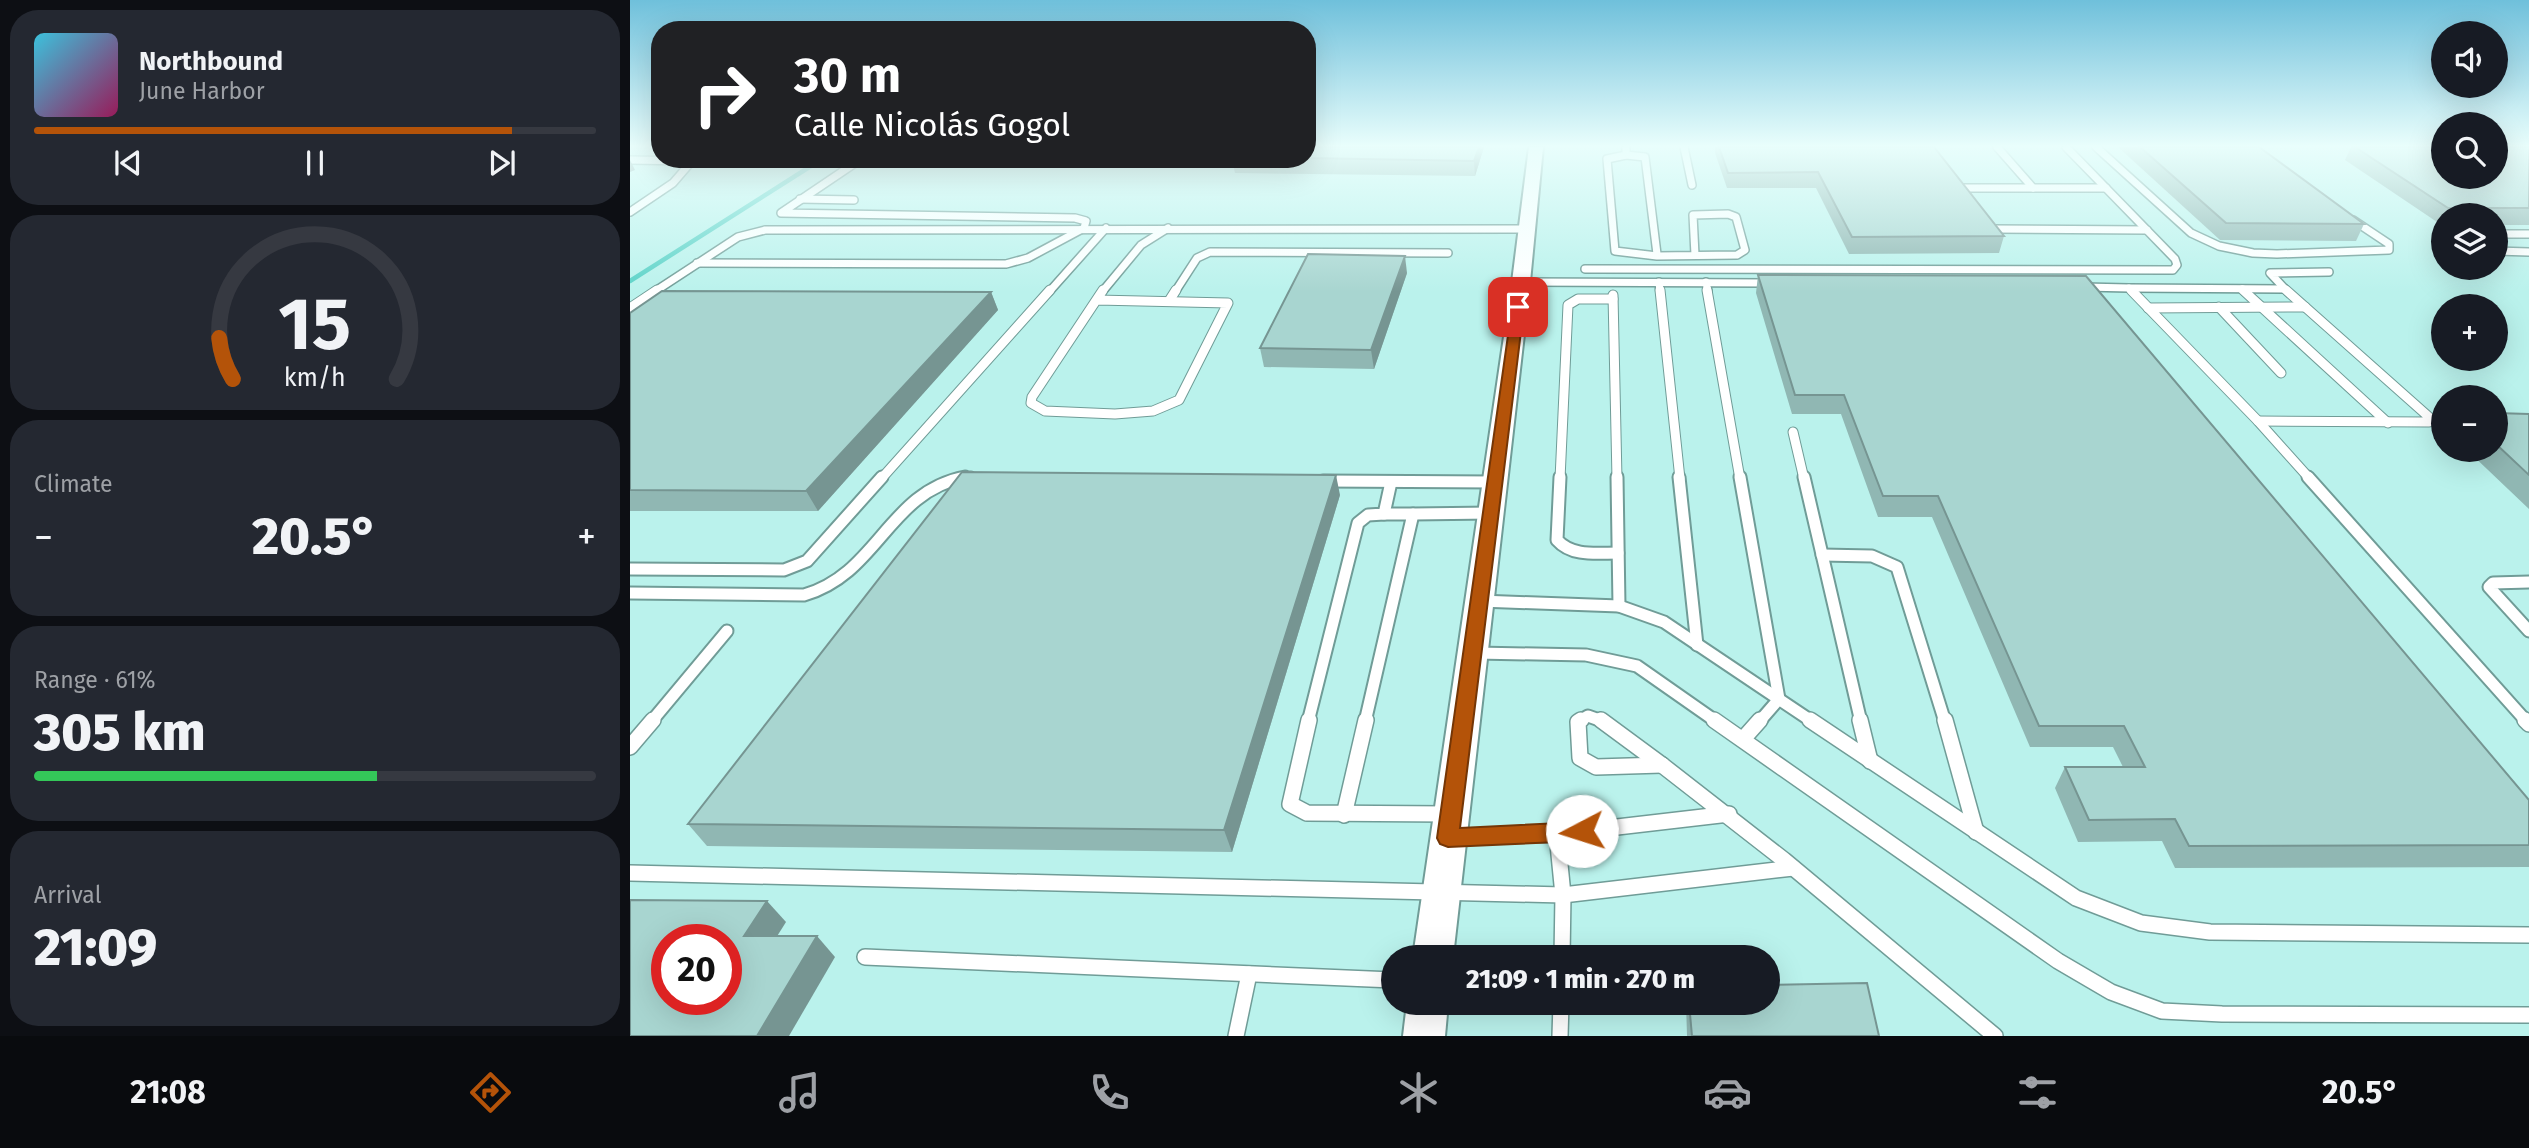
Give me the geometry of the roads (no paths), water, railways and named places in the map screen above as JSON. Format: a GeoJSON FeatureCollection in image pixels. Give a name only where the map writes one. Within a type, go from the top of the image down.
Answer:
{"type":"FeatureCollection","features":[{"type":"Feature","properties":{"kind":"street"},"geometry":{"type":"LineString","coordinates":[[1434,945],[1531,195]]}},
{"type":"Feature","properties":{"kind":"street"},"geometry":{"type":"LineString","coordinates":[[1424,1036],[1427,1015]]}},
{"type":"Feature","properties":{"kind":"lane"},"geometry":{"type":"LineString","coordinates":[[630,212],[655,195]]}},
{"type":"Feature","properties":{"kind":"lane"},"geometry":{"type":"LineString","coordinates":[[697,263],[1006,264],[1028,258],[1084,228],[1086,221],[1075,218],[781,213],[806,195]]}},
{"type":"Feature","properties":{"kind":"lane"},"geometry":{"type":"LineString","coordinates":[[1609,195],[1613,249],[1620,253],[1695,255],[1744,253],[1737,217],[1728,214],[1693,215],[1695,255]]}},
{"type":"Feature","properties":{"kind":"lane"},"geometry":{"type":"LineString","coordinates":[[1650,195],[1657,254]]}},
{"type":"Feature","properties":{"kind":"lane"},"geometry":{"type":"LineString","coordinates":[[1585,269],[2173,270],[2175,259],[2113,195]]}},
{"type":"Feature","properties":{"kind":"lane"},"geometry":{"type":"LineString","coordinates":[[2149,195],[2191,233],[2232,250],[2277,254],[2380,252],[2391,248],[2346,214]]}},
{"type":"Feature","properties":{"kind":"lane"},"geometry":{"type":"LineString","coordinates":[[800,199],[854,200]]}},
{"type":"Feature","properties":{"kind":"lane"},"geometry":{"type":"LineString","coordinates":[[630,569],[784,570],[807,561],[1105,228]]}},
{"type":"Feature","properties":{"kind":"lane"},"geometry":{"type":"LineString","coordinates":[[1097,300],[1222,302],[1229,305],[1179,400],[1171,407],[1151,413],[1045,411],[1031,403],[1032,397],[1097,300],[1126,259],[1141,245],[1168,228]]}},
{"type":"Feature","properties":{"kind":"lane"},"geometry":{"type":"LineString","coordinates":[[630,308],[738,237],[765,230],[1527,229]]}},
{"type":"Feature","properties":{"kind":"lane"},"geometry":{"type":"LineString","coordinates":[[1994,229],[2147,230]]}},
{"type":"Feature","properties":{"kind":"lane"},"geometry":{"type":"LineString","coordinates":[[2508,234],[2529,234]]}},
{"type":"Feature","properties":{"kind":"lane"},"geometry":{"type":"LineString","coordinates":[[1168,301],[1197,258],[1210,251],[1448,253]]}},
{"type":"Feature","properties":{"kind":"lane"},"geometry":{"type":"LineString","coordinates":[[2508,251],[2529,252]]}},
{"type":"Feature","properties":{"kind":"lane"},"geometry":{"type":"LineString","coordinates":[[2258,421],[2429,422],[2429,417],[2270,273],[2329,272]]}},
{"type":"Feature","properties":{"kind":"lane"},"geometry":{"type":"LineString","coordinates":[[1521,282],[1775,283]]}},
{"type":"Feature","properties":{"kind":"lane"},"geometry":{"type":"LineString","coordinates":[[1613,282],[1619,606]]}},
{"type":"Feature","properties":{"kind":"lane"},"geometry":{"type":"LineString","coordinates":[[1659,282],[1697,645]]}},
{"type":"Feature","properties":{"kind":"lane"},"geometry":{"type":"LineString","coordinates":[[1706,282],[1779,699]]}},
{"type":"Feature","properties":{"kind":"lane"},"geometry":{"type":"LineString","coordinates":[[2075,287],[2285,289]]}},
{"type":"Feature","properties":{"kind":"lane"},"geometry":{"type":"LineString","coordinates":[[2129,288],[2258,421],[2529,724]]}},
{"type":"Feature","properties":{"kind":"lane"},"geometry":{"type":"LineString","coordinates":[[2242,289],[2388,423]]}},
{"type":"Feature","properties":{"kind":"lane"},"geometry":{"type":"LineString","coordinates":[[1613,299],[1578,299],[1568,305],[1557,540],[1560,545],[1575,551],[1619,553]]}},
{"type":"Feature","properties":{"kind":"lane"},"geometry":{"type":"LineString","coordinates":[[2219,307],[2281,373]]}},
{"type":"Feature","properties":{"kind":"lane"},"geometry":{"type":"LineString","coordinates":[[2148,308],[2305,307]]}},
{"type":"Feature","properties":{"kind":"lane"},"geometry":{"type":"LineString","coordinates":[[1793,432],[1870,761]]}},
{"type":"Feature","properties":{"kind":"lane"},"geometry":{"type":"LineString","coordinates":[[630,593],[804,595],[846,575],[911,500],[925,490],[955,477],[986,476]]}},
{"type":"Feature","properties":{"kind":"lane"},"geometry":{"type":"LineString","coordinates":[[1307,481],[1495,482]]}},
{"type":"Feature","properties":{"kind":"lane"},"geometry":{"type":"LineString","coordinates":[[1384,513],[1391,482]]}},
{"type":"Feature","properties":{"kind":"lane"},"geometry":{"type":"LineString","coordinates":[[1491,513],[1384,513],[1368,515],[1357,523],[1290,804],[1296,810],[1307,813],[1557,834],[1728,814]]}},
{"type":"Feature","properties":{"kind":"lane"},"geometry":{"type":"LineString","coordinates":[[1344,815],[1413,514]]}},
{"type":"Feature","properties":{"kind":"lane"},"geometry":{"type":"LineString","coordinates":[[1822,555],[1880,557],[1897,567],[1976,831]]}},
{"type":"Feature","properties":{"kind":"lane"},"geometry":{"type":"LineString","coordinates":[[2529,582],[2493,583],[2489,587],[2529,631]]}},
{"type":"Feature","properties":{"kind":"lane"},"geometry":{"type":"LineString","coordinates":[[1480,601],[1619,606],[1664,622],[2076,898],[2123,919],[2167,930],[2529,935]]}},
{"type":"Feature","properties":{"kind":"lane"},"geometry":{"type":"LineString","coordinates":[[630,747],[726,631]]}},
{"type":"Feature","properties":{"kind":"lane"},"geometry":{"type":"LineString","coordinates":[[1472,653],[1586,654],[1637,666],[1744,738],[2058,961],[2111,992],[2162,1011],[2236,1014],[2529,1015]]}},
{"type":"Feature","properties":{"kind":"lane"},"geometry":{"type":"LineString","coordinates":[[1744,738],[1779,699]]}},
{"type":"Feature","properties":{"kind":"lane"},"geometry":{"type":"LineString","coordinates":[[1663,765],[1590,766],[1580,758],[1578,722],[1588,716],[1594,716],[1663,765],[1728,814],[1995,1036]]}},
{"type":"Feature","properties":{"kind":"lane"},"geometry":{"type":"LineString","coordinates":[[1557,834],[1563,895],[1562,945]]}},
{"type":"Feature","properties":{"kind":"lane"},"geometry":{"type":"LineString","coordinates":[[630,873],[1563,895],[1793,868]]}},
{"type":"Feature","properties":{"kind":"lane"},"geometry":{"type":"LineString","coordinates":[[865,957],[1381,980]]}},
{"type":"Feature","properties":{"kind":"lane"},"geometry":{"type":"LineString","coordinates":[[1236,1036],[1249,974]]}},
{"type":"Feature","properties":{"kind":"lane"},"geometry":{"type":"LineString","coordinates":[[1560,1036],[1561,1015]]}},
{"type":"Feature","properties":{"kind":"waterway"},"geometry":{"type":"LineString","coordinates":[[630,281],[765,195]]}}]}
